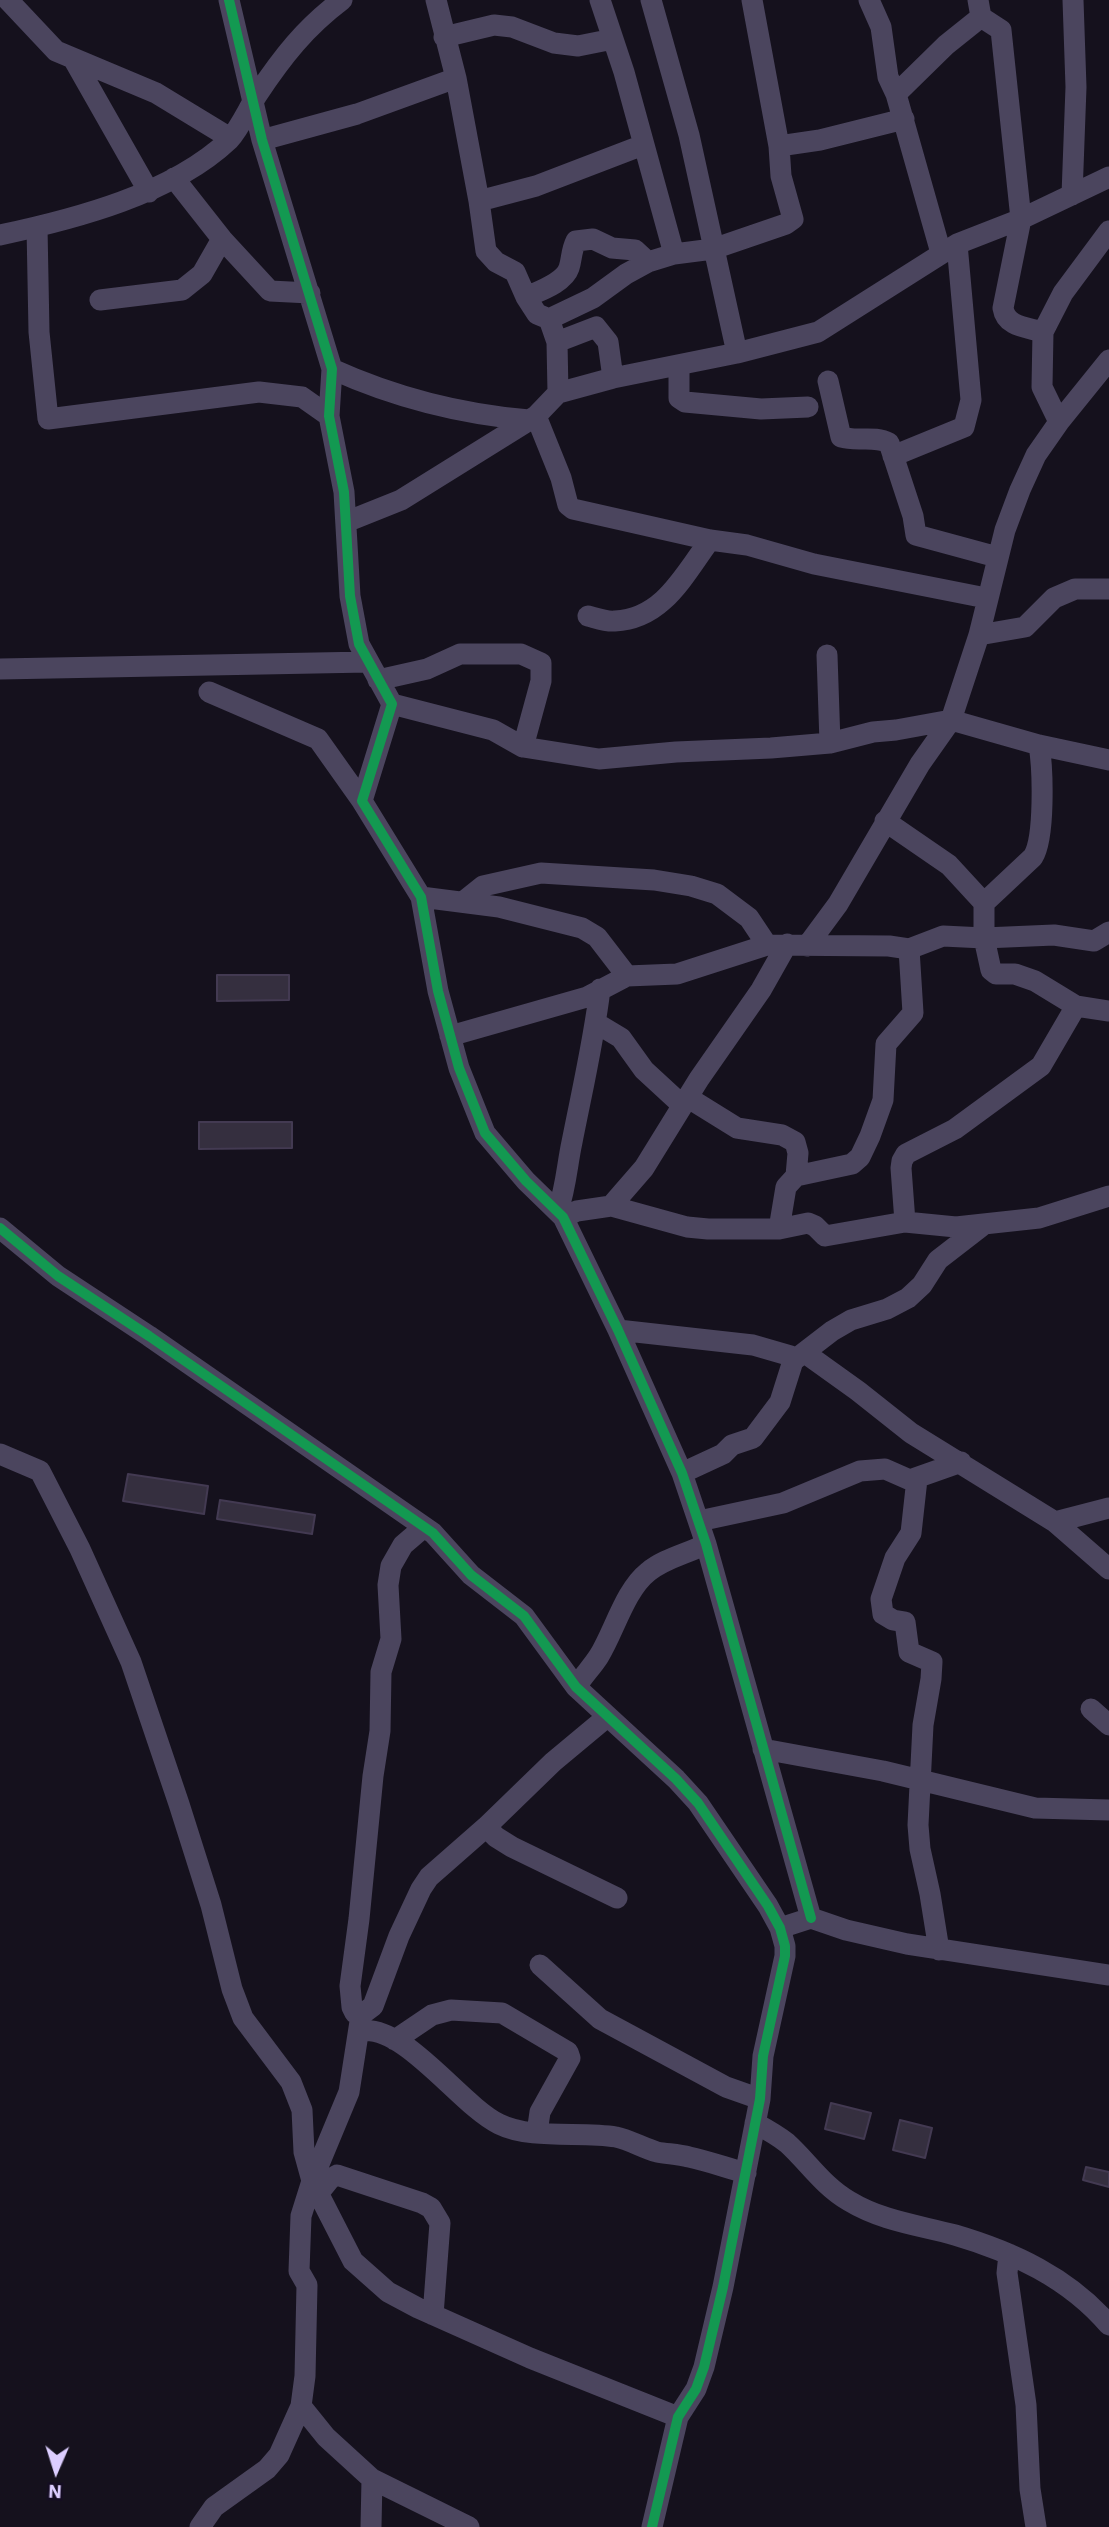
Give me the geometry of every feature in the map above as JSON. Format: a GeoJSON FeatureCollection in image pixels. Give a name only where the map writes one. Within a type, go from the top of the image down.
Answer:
{"type":"FeatureCollection","features":[{"type":"Feature","properties":{"kind":"street"},"geometry":{"type":"LineString","coordinates":[[8,0],[56,51],[156,93],[230,138]]}},
{"type":"Feature","properties":{"kind":"street"},"geometry":{"type":"LineString","coordinates":[[229,0],[262,140],[332,369],[329,416],[338,455],[351,596],[359,644],[392,704],[493,730],[523,747],[599,760],[676,752],[830,743],[873,732],[951,720],[1039,745],[1109,760]]}},
{"type":"Feature","properties":{"kind":"street"},"geometry":{"type":"LineString","coordinates":[[0,235],[37,227],[149,192],[174,178],[230,138],[284,55],[311,26],[342,0]]}},
{"type":"Feature","properties":{"kind":"street"},"geometry":{"type":"LineString","coordinates":[[436,0],[456,78],[486,251],[496,262],[515,272],[537,314],[549,319],[593,298],[648,261],[713,248],[786,224],[793,219],[781,176],[779,146],[752,0]]}},
{"type":"Feature","properties":{"kind":"street"},"geometry":{"type":"LineString","coordinates":[[600,0],[624,72],[674,254]]}},
{"type":"Feature","properties":{"kind":"street"},"geometry":{"type":"LineString","coordinates":[[652,0],[689,135],[737,353]]}},
{"type":"Feature","properties":{"kind":"street"},"geometry":{"type":"LineString","coordinates":[[869,0],[881,27],[888,77],[949,248],[971,400],[964,427],[892,456]]}},
{"type":"Feature","properties":{"kind":"street"},"geometry":{"type":"LineString","coordinates":[[1072,195],[1076,87],[1073,0]]}},
{"type":"Feature","properties":{"kind":"street"},"geometry":{"type":"LineString","coordinates":[[896,94],[980,8],[1001,30],[1021,219],[1003,308],[1004,316],[1009,322],[1042,332]]}},
{"type":"Feature","properties":{"kind":"street"},"geometry":{"type":"LineString","coordinates":[[444,37],[494,25],[512,27],[554,43],[579,46],[612,39]]}},
{"type":"Feature","properties":{"kind":"street"},"geometry":{"type":"LineString","coordinates":[[74,60],[149,192]]}},
{"type":"Feature","properties":{"kind":"street"},"geometry":{"type":"LineString","coordinates":[[262,140],[356,114],[456,78]]}},
{"type":"Feature","properties":{"kind":"street"},"geometry":{"type":"LineString","coordinates":[[779,146],[820,140],[904,119]]}},
{"type":"Feature","properties":{"kind":"street"},"geometry":{"type":"LineString","coordinates":[[479,201],[536,186],[643,145]]}},
{"type":"Feature","properties":{"kind":"street"},"geometry":{"type":"LineString","coordinates":[[345,522],[401,500],[533,418],[558,393],[818,332],[949,248],[1021,219],[1109,177]]}},
{"type":"Feature","properties":{"kind":"street"},"geometry":{"type":"LineString","coordinates":[[174,178],[222,239],[270,291],[310,293]]}},
{"type":"Feature","properties":{"kind":"street"},"geometry":{"type":"LineString","coordinates":[[37,227],[39,332],[48,419],[260,392],[302,397],[329,416]]}},
{"type":"Feature","properties":{"kind":"street"},"geometry":{"type":"LineString","coordinates":[[1059,422],[1042,387],[1042,332],[1063,293],[1109,231]]}},
{"type":"Feature","properties":{"kind":"street"},"geometry":{"type":"LineString","coordinates":[[100,300],[182,290],[202,274],[222,239]]}},
{"type":"Feature","properties":{"kind":"street"},"geometry":{"type":"LineString","coordinates":[[526,297],[559,281],[569,270],[570,252],[576,241],[593,239],[612,248],[635,250],[648,261]]}},
{"type":"Feature","properties":{"kind":"street"},"geometry":{"type":"LineString","coordinates":[[549,319],[557,342],[558,393]]}},
{"type":"Feature","properties":{"kind":"street"},"geometry":{"type":"LineString","coordinates":[[557,342],[596,327],[608,342],[613,379]]}},
{"type":"Feature","properties":{"kind":"street"},"geometry":{"type":"LineString","coordinates":[[611,1206],[644,1168],[685,1101],[761,990],[787,945],[838,904],[920,764],[951,720],[979,635],[997,557],[1020,490],[1036,455],[1109,360]]}},
{"type":"Feature","properties":{"kind":"street"},"geometry":{"type":"LineString","coordinates":[[680,365],[679,398],[685,402],[761,409],[808,407]]}},
{"type":"Feature","properties":{"kind":"street"},"geometry":{"type":"LineString","coordinates":[[332,369],[377,389],[462,412],[533,418]]}},
{"type":"Feature","properties":{"kind":"street"},"geometry":{"type":"LineString","coordinates":[[828,382],[841,437],[850,440],[881,439],[889,443],[913,516],[916,535],[922,539],[997,557]]}},
{"type":"Feature","properties":{"kind":"street"},"geometry":{"type":"LineString","coordinates":[[533,418],[561,478],[568,506],[573,509],[710,540],[747,545],[814,565],[986,598]]}},
{"type":"Feature","properties":{"kind":"street"},"geometry":{"type":"LineString","coordinates":[[588,616],[614,622],[656,608],[671,594],[710,540]]}},
{"type":"Feature","properties":{"kind":"street"},"geometry":{"type":"LineString","coordinates":[[979,635],[1026,627],[1054,598],[1075,589],[1109,589]]}},
{"type":"Feature","properties":{"kind":"street"},"geometry":{"type":"LineString","coordinates":[[0,669],[373,671],[426,669],[460,654],[522,654],[541,663],[541,681],[523,747]]}},
{"type":"Feature","properties":{"kind":"street"},"geometry":{"type":"LineString","coordinates":[[827,655],[830,743]]}},
{"type":"Feature","properties":{"kind":"street"},"geometry":{"type":"LineString","coordinates":[[209,692],[318,739],[362,801],[421,897],[438,991],[470,1100],[485,1133],[526,1181],[561,1214],[618,1330],[682,1473],[706,1544],[811,1918]]}},
{"type":"Feature","properties":{"kind":"street"},"geometry":{"type":"LineString","coordinates":[[362,801],[392,704]]}},
{"type":"Feature","properties":{"kind":"street"},"geometry":{"type":"LineString","coordinates":[[984,903],[1033,858],[1038,849],[1041,792],[1039,745]]}},
{"type":"Feature","properties":{"kind":"street"},"geometry":{"type":"LineString","coordinates":[[885,821],[949,865],[984,903],[984,938],[991,970],[996,974],[1016,974],[1035,981],[1076,1006],[1109,1011]]}},
{"type":"Feature","properties":{"kind":"street"},"geometry":{"type":"LineString","coordinates":[[463,902],[482,886],[541,873],[654,880],[691,886],[717,894],[787,945]]}},
{"type":"Feature","properties":{"kind":"street"},"geometry":{"type":"LineString","coordinates":[[421,897],[499,907],[582,928],[597,937],[627,976]]}},
{"type":"Feature","properties":{"kind":"street"},"geometry":{"type":"LineString","coordinates":[[450,1036],[587,997],[627,976],[677,974],[787,945],[888,946],[909,949],[943,936],[984,938],[1054,935],[1094,941],[1109,932]]}},
{"type":"Feature","properties":{"kind":"street"},"geometry":{"type":"LineString","coordinates":[[796,1175],[852,1164],[860,1157],[883,1100],[886,1044],[913,1013],[909,949]]}},
{"type":"Feature","properties":{"kind":"street"},"geometry":{"type":"LineString","coordinates":[[561,1214],[600,989]]}},
{"type":"Feature","properties":{"kind":"street"},"geometry":{"type":"LineString","coordinates":[[905,1222],[901,1168],[906,1154],[955,1129],[1041,1066],[1076,1006]]}},
{"type":"Feature","properties":{"kind":"street"},"geometry":{"type":"LineString","coordinates":[[596,1023],[621,1038],[654,1081],[685,1101],[737,1128],[782,1135],[795,1142],[798,1153],[796,1175],[786,1187],[779,1229]]}},
{"type":"Feature","properties":{"kind":"street"},"geometry":{"type":"LineString","coordinates":[[561,1214],[611,1206],[687,1227],[747,1231],[779,1229],[808,1223],[825,1236],[905,1222],[956,1227],[1039,1218],[1109,1196]]}},
{"type":"Feature","properties":{"kind":"street"},"geometry":{"type":"LineString","coordinates":[[682,1473],[716,1458],[732,1445],[753,1438],[780,1402],[799,1357],[851,1320],[887,1309],[908,1298],[922,1285],[938,1260],[987,1223]]}},
{"type":"Feature","properties":{"kind":"street"},"geometry":{"type":"LineString","coordinates":[[0,1228],[58,1276],[433,1533],[471,1575],[524,1616],[576,1687],[676,1779],[698,1803],[780,1928],[785,1956],[763,2056],[760,2099],[723,2287],[704,2367],[695,2389],[678,2417],[652,2527]]}},
{"type":"Feature","properties":{"kind":"street"},"geometry":{"type":"LineString","coordinates":[[618,1330],[753,1345],[799,1357],[858,1391],[911,1433],[1055,1522],[1105,1561]]}},
{"type":"Feature","properties":{"kind":"street"},"geometry":{"type":"LineString","coordinates":[[0,1454],[40,1471],[131,1662],[180,1804],[239,2008],[243,2018],[290,2081],[298,2096],[302,2110],[304,2152],[315,2188],[353,2261],[388,2292],[433,2315],[530,2358],[678,2417]]}},
{"type":"Feature","properties":{"kind":"street"},"geometry":{"type":"LineString","coordinates":[[699,1521],[783,1503],[860,1471],[885,1469],[910,1480],[961,1462]]}},
{"type":"Feature","properties":{"kind":"street"},"geometry":{"type":"LineString","coordinates":[[917,1479],[911,1534],[895,1558],[881,1600],[883,1614],[893,1620],[905,1622],[909,1651],[932,1662],[919,1780],[920,1849],[939,1950]]}},
{"type":"Feature","properties":{"kind":"street"},"geometry":{"type":"LineString","coordinates":[[1055,1522],[1109,1508]]}},
{"type":"Feature","properties":{"kind":"street"},"geometry":{"type":"LineString","coordinates":[[424,1527],[403,1545],[391,1566],[388,1586],[391,1639],[381,1672],[380,1731],[350,1986],[352,2007],[360,2023],[405,2045],[466,2100],[499,2124],[537,2133],[586,2133],[620,2138],[656,2152],[687,2156],[746,2173]]}},
{"type":"Feature","properties":{"kind":"street"},"geometry":{"type":"LineString","coordinates":[[576,1687],[598,1658],[634,1589],[646,1573],[667,1559],[686,1555],[706,1544]]}},
{"type":"Feature","properties":{"kind":"street"},"geometry":{"type":"LineString","coordinates":[[1091,1709],[1109,1725]]}},
{"type":"Feature","properties":{"kind":"street"},"geometry":{"type":"LineString","coordinates":[[200,2527],[214,2507],[273,2462],[285,2443],[301,2406],[305,2376],[307,2285],[299,2271],[301,2216],[315,2188],[349,2092],[360,2023],[373,2006],[399,1936],[421,1889],[429,1877],[553,1762],[607,1717]]}},
{"type":"Feature","properties":{"kind":"street"},"geometry":{"type":"LineString","coordinates":[[763,1749],[919,1780],[1035,1808],[1109,1810]]}},
{"type":"Feature","properties":{"kind":"street"},"geometry":{"type":"LineString","coordinates":[[486,1827],[512,1847],[617,1898]]}},
{"type":"Feature","properties":{"kind":"street"},"geometry":{"type":"LineString","coordinates":[[780,1928],[811,1918],[846,1930],[939,1950],[1109,1975]]}},
{"type":"Feature","properties":{"kind":"street"},"geometry":{"type":"LineString","coordinates":[[540,1965],[600,2019],[726,2087],[760,2099]]}},
{"type":"Feature","properties":{"kind":"street"},"geometry":{"type":"LineString","coordinates":[[395,2040],[432,2015],[451,2010],[502,2013],[568,2052],[571,2054],[570,2058],[540,2112],[537,2133]]}},
{"type":"Feature","properties":{"kind":"street"},"geometry":{"type":"LineString","coordinates":[[755,2123],[788,2144],[820,2179],[848,2201],[889,2220],[955,2235],[1028,2261],[1068,2287],[1109,2325]]}},
{"type":"Feature","properties":{"kind":"street"},"geometry":{"type":"LineString","coordinates":[[315,2188],[337,2175],[430,2208],[440,2223],[433,2315]]}},
{"type":"Feature","properties":{"kind":"street"},"geometry":{"type":"LineString","coordinates":[[1009,2254],[1007,2273],[1026,2405],[1030,2488],[1036,2527]]}},
{"type":"Feature","properties":{"kind":"street"},"geometry":{"type":"LineString","coordinates":[[301,2406],[326,2437],[372,2479],[469,2527]]}},
{"type":"Feature","properties":{"kind":"street"},"geometry":{"type":"LineString","coordinates":[[371,2527],[372,2479]]}},
{"type":"Feature","properties":{"kind":"building"},"geometry":{"type":"Polygon","coordinates":[[[217,975],[289,975],[289,1000],[217,1001],[217,975]]]}},
{"type":"Feature","properties":{"kind":"building"},"geometry":{"type":"Polygon","coordinates":[[[199,1122],[292,1122],[292,1148],[199,1149],[199,1122]]]}},
{"type":"Feature","properties":{"kind":"building"},"geometry":{"type":"Polygon","coordinates":[[[128,1474],[208,1486],[204,1514],[123,1501],[128,1474]]]}},
{"type":"Feature","properties":{"kind":"building"},"geometry":{"type":"Polygon","coordinates":[[[220,1500],[315,1515],[312,1534],[217,1519],[220,1500]]]}},
{"type":"Feature","properties":{"kind":"building"},"geometry":{"type":"Polygon","coordinates":[[[831,2103],[871,2113],[864,2139],[825,2129],[831,2103]]]}},
{"type":"Feature","properties":{"kind":"building"},"geometry":{"type":"Polygon","coordinates":[[[900,2120],[932,2128],[925,2158],[893,2150],[900,2120]]]}},
{"type":"Feature","properties":{"kind":"building"},"geometry":{"type":"Polygon","coordinates":[[[1086,2167],[1109,2172],[1109,2187],[1083,2180],[1086,2167]]]}},
{"type":"Feature","properties":{"kind":"cycle path"},"geometry":{"type":"LineString","coordinates":[[229,0],[262,140],[332,369],[329,416],[344,492],[350,596],[359,644],[392,704],[362,801],[421,897],[438,991],[459,1068],[485,1133],[526,1181],[563,1217],[618,1330],[682,1473],[706,1544],[811,1918]]}},
{"type":"Feature","properties":{"kind":"cycle path"},"geometry":{"type":"LineString","coordinates":[[0,1228],[58,1276],[433,1533],[471,1575],[524,1616],[576,1687],[676,1779],[698,1803],[780,1928],[785,1956],[763,2056],[760,2099],[723,2287],[704,2367],[696,2389],[678,2417],[652,2527]]}}]}
